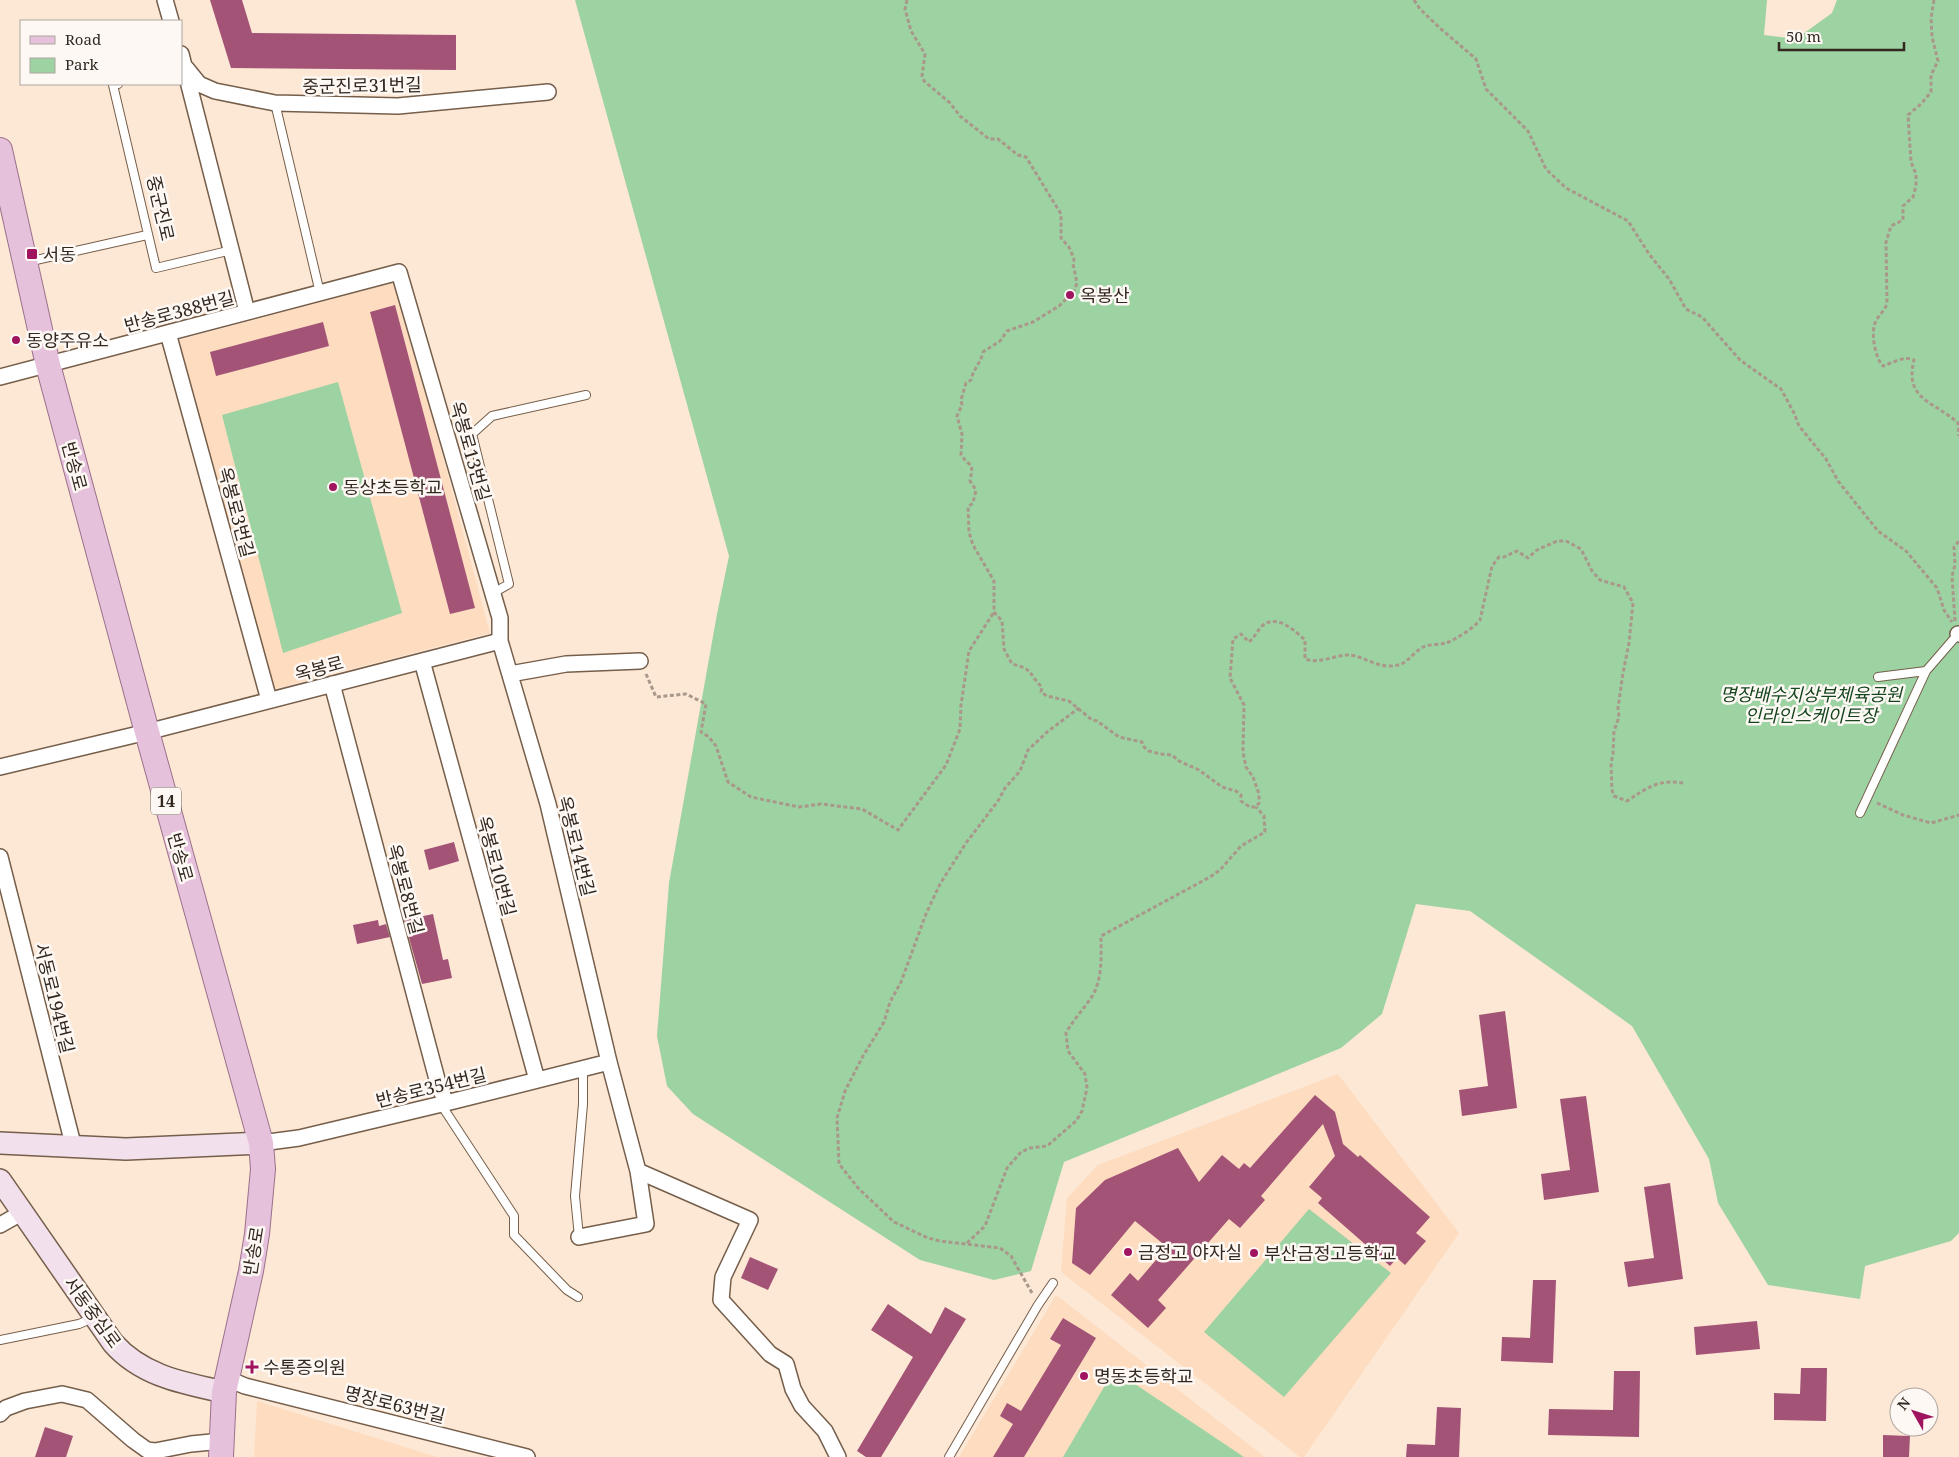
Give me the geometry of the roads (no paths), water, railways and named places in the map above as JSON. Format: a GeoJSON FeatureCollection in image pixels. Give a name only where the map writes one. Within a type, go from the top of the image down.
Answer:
{"type":"FeatureCollection","features":[{"type":"Feature","properties":{"kind":"main road","name":"반송로"},"geometry":{"type":"LineString","coordinates":[[0,150],[48,365],[146,732],[261,1143],[263,1169],[257,1234],[251,1271],[225,1385],[221,1449]]}},
{"type":"Feature","properties":{"kind":"main road"},"geometry":{"type":"LineString","coordinates":[[0,1143],[126,1149],[261,1143]]}},
{"type":"Feature","properties":{"kind":"main road","name":"서동중심로"},"geometry":{"type":"LineString","coordinates":[[0,1180],[113,1343],[126,1356],[138,1366],[173,1380],[225,1385]]}},
{"type":"Feature","properties":{"kind":"street"},"geometry":{"type":"LineString","coordinates":[[165,0],[171,20]]}},
{"type":"Feature","properties":{"kind":"street"},"geometry":{"type":"LineString","coordinates":[[183,64],[247,312]]}},
{"type":"Feature","properties":{"kind":"street","name":"중군진로31번길"},"geometry":{"type":"LineString","coordinates":[[183,64],[199,84],[215,91],[276,103],[398,106],[548,92]]}},
{"type":"Feature","properties":{"kind":"street","name":"반송로388번길"},"geometry":{"type":"LineString","coordinates":[[0,377],[398,272]]}},
{"type":"Feature","properties":{"kind":"street","name":"옥봉로13번길"},"geometry":{"type":"LineString","coordinates":[[398,272],[493,592],[500,618],[500,640]]}},
{"type":"Feature","properties":{"kind":"street","name":"옥봉로3번길"},"geometry":{"type":"LineString","coordinates":[[168,333],[269,700]]}},
{"type":"Feature","properties":{"kind":"street","name":"옥봉로"},"geometry":{"type":"LineString","coordinates":[[0,767],[146,732],[500,640]]}},
{"type":"Feature","properties":{"kind":"street","name":"옥봉로14번길"},"geometry":{"type":"LineString","coordinates":[[500,640],[548,804],[609,1062],[638,1171],[646,1224],[579,1237]]}},
{"type":"Feature","properties":{"kind":"street","name":"옥봉로10번길"},"geometry":{"type":"LineString","coordinates":[[422,661],[537,1080]]}},
{"type":"Feature","properties":{"kind":"street"},"geometry":{"type":"LineString","coordinates":[[510,674],[566,664],[640,661]]}},
{"type":"Feature","properties":{"kind":"street","name":"옥봉로8번길"},"geometry":{"type":"LineString","coordinates":[[332,684],[438,1083],[446,1103]]}},
{"type":"Feature","properties":{"kind":"street","name":"서동로194번길"},"geometry":{"type":"LineString","coordinates":[[0,857],[74,1148]]}},
{"type":"Feature","properties":{"kind":"street","name":"반송로354번길"},"geometry":{"type":"LineString","coordinates":[[261,1143],[299,1138],[609,1062]]}},
{"type":"Feature","properties":{"kind":"street"},"geometry":{"type":"LineString","coordinates":[[638,1171],[750,1220],[723,1277],[721,1300],[770,1354],[786,1364],[793,1389],[802,1406],[826,1432],[838,1457]]}},
{"type":"Feature","properties":{"kind":"street"},"geometry":{"type":"LineString","coordinates":[[0,1225],[23,1212]]}},
{"type":"Feature","properties":{"kind":"street","name":"명장로63번길"},"geometry":{"type":"LineString","coordinates":[[225,1385],[245,1386],[527,1457]]}},
{"type":"Feature","properties":{"kind":"street"},"geometry":{"type":"LineString","coordinates":[[0,1414],[6,1408],[25,1401],[62,1394],[87,1400],[147,1450],[154,1452],[191,1444],[221,1449]]}},
{"type":"Feature","properties":{"kind":"lane","name":"중군진로"},"geometry":{"type":"LineString","coordinates":[[113,85],[156,268],[232,250]]}},
{"type":"Feature","properties":{"kind":"lane"},"geometry":{"type":"LineString","coordinates":[[276,103],[320,293]]}},
{"type":"Feature","properties":{"kind":"lane"},"geometry":{"type":"LineString","coordinates":[[25,263],[147,235]]}},
{"type":"Feature","properties":{"kind":"lane"},"geometry":{"type":"LineString","coordinates":[[493,592],[509,584],[472,434],[492,416],[586,395]]}},
{"type":"Feature","properties":{"kind":"lane"},"geometry":{"type":"LineString","coordinates":[[1860,812],[1926,671],[1959,634]]}},
{"type":"Feature","properties":{"kind":"lane"},"geometry":{"type":"LineString","coordinates":[[1878,676],[1926,671]]}},
{"type":"Feature","properties":{"kind":"lane"},"geometry":{"type":"LineString","coordinates":[[579,1237],[575,1196],[584,1104],[583,1068]]}},
{"type":"Feature","properties":{"kind":"lane"},"geometry":{"type":"LineString","coordinates":[[446,1103],[444,1109],[514,1216],[514,1235],[567,1290],[578,1297]]}},
{"type":"Feature","properties":{"kind":"lane"},"geometry":{"type":"LineString","coordinates":[[949,1457],[1038,1305],[1053,1283]]}},
{"type":"Feature","properties":{"kind":"lane"},"geometry":{"type":"LineString","coordinates":[[0,1340],[79,1324],[95,1317]]}},
{"type":"Feature","properties":{"kind":"place","name":"서동"},"geometry":{"type":"Point","coordinates":[32,254]}},
{"type":"Feature","properties":{"kind":"place","name":"옥봉산"},"geometry":{"type":"Point","coordinates":[1070,295]}},
{"type":"Feature","properties":{"kind":"place","name":"동양주유소"},"geometry":{"type":"Point","coordinates":[16,340]}},
{"type":"Feature","properties":{"kind":"place","name":"동상초등학교"},"geometry":{"type":"Point","coordinates":[333,487]}},
{"type":"Feature","properties":{"kind":"place","name":"금정고 야자실"},"geometry":{"type":"Point","coordinates":[1128,1252]}},
{"type":"Feature","properties":{"kind":"place","name":"부산금정고등학교"},"geometry":{"type":"Point","coordinates":[1254,1253]}},
{"type":"Feature","properties":{"kind":"place","name":"수통증의원"},"geometry":{"type":"Point","coordinates":[252,1367]}},
{"type":"Feature","properties":{"kind":"place","name":"명동초등학교"},"geometry":{"type":"Point","coordinates":[1084,1376]}},
{"type":"Feature","properties":{"kind":"park label","name":"명장배수지상부체육공원 인라인스케이트장"},"geometry":{"type":"Point","coordinates":[1811,704]}}]}
